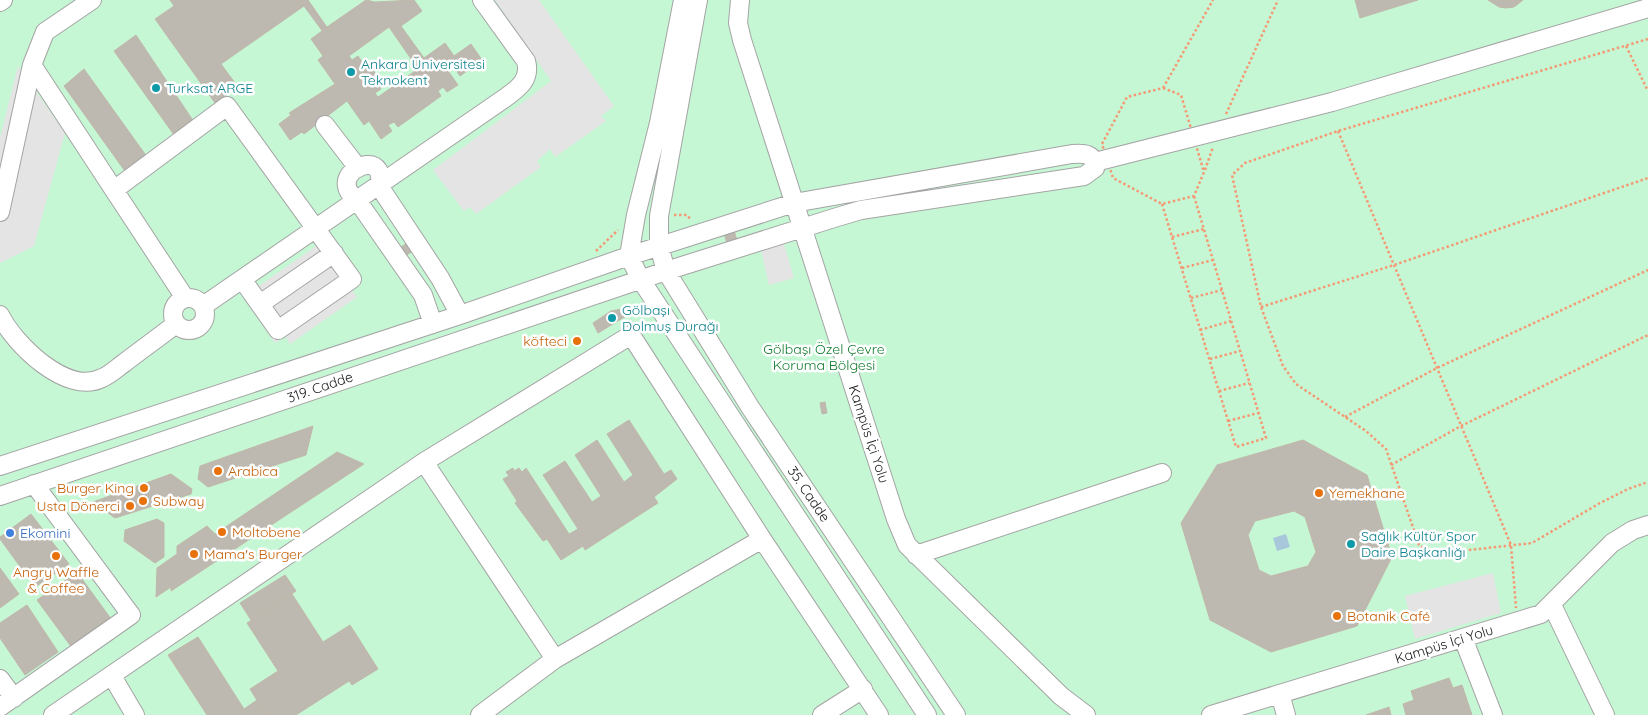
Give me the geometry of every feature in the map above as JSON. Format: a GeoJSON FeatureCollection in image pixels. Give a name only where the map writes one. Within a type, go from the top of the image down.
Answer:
{"type":"FeatureCollection","features":[{"type":"Feature","properties":{"kind":"street"},"geometry":{"type":"LineString","coordinates":[[0,212],[32,65],[45,32],[92,0]]}},
{"type":"Feature","properties":{"kind":"street"},"geometry":{"type":"LineString","coordinates":[[203,306],[506,98],[526,80],[529,71],[526,61],[482,0]]}},
{"type":"Feature","properties":{"kind":"street"},"geometry":{"type":"LineString","coordinates":[[629,256],[636,215],[657,131],[683,0]]}},
{"type":"Feature","properties":{"kind":"street","name":"35. Cadde"},"geometry":{"type":"LineString","coordinates":[[698,0],[659,216],[659,246],[666,271],[750,407],[956,715]]}},
{"type":"Feature","properties":{"kind":"street","name":"Kampüs İçi Yolu"},"geometry":{"type":"LineString","coordinates":[[740,0],[738,23],[742,40],[896,519],[907,545],[1061,696],[1086,715]]}},
{"type":"Feature","properties":{"kind":"street"},"geometry":{"type":"LineString","coordinates":[[1095,162],[1332,102],[1648,8]]}},
{"type":"Feature","properties":{"kind":"street"},"geometry":{"type":"LineString","coordinates":[[32,65],[185,298]]}},
{"type":"Feature","properties":{"kind":"street"},"geometry":{"type":"LineString","coordinates":[[114,190],[227,106],[352,279],[278,330],[242,279]]}},
{"type":"Feature","properties":{"kind":"street"},"geometry":{"type":"LineString","coordinates":[[325,125],[358,168]]}},
{"type":"Feature","properties":{"kind":"street","name":"319. Cadde"},"geometry":{"type":"LineString","coordinates":[[0,466],[460,315],[659,246],[794,203],[1072,154],[1083,153],[1090,156],[1095,162],[1095,168],[1084,176],[861,210],[666,271],[0,496]]}},
{"type":"Feature","properties":{"kind":"street"},"geometry":{"type":"LineString","coordinates":[[433,324],[423,295],[357,200],[351,196],[346,185],[349,175],[365,164],[372,165],[377,169],[380,177],[379,185],[440,278],[460,315]]}},
{"type":"Feature","properties":{"kind":"street"},"geometry":{"type":"LineString","coordinates":[[260,304],[334,253]]}},
{"type":"Feature","properties":{"kind":"street","name":"35. Cadde"},"geometry":{"type":"LineString","coordinates":[[629,256],[640,280],[927,715]]}},
{"type":"Feature","properties":{"kind":"street"},"geometry":{"type":"LineString","coordinates":[[185,298],[195,299],[203,306],[205,316],[200,326],[185,330],[176,324],[173,314],[174,309],[176,304],[185,298]]}},
{"type":"Feature","properties":{"kind":"street"},"geometry":{"type":"LineString","coordinates":[[0,315],[7,330],[28,353],[53,370],[78,381],[102,378],[176,324]]}},
{"type":"Feature","properties":{"kind":"street"},"geometry":{"type":"LineString","coordinates":[[53,715],[424,462],[631,335],[762,539],[879,715]]}},
{"type":"Feature","properties":{"kind":"street"},"geometry":{"type":"LineString","coordinates":[[0,679],[7,702],[131,615],[25,458]]}},
{"type":"Feature","properties":{"kind":"street"},"geometry":{"type":"LineString","coordinates":[[424,462],[554,659]]}},
{"type":"Feature","properties":{"kind":"street"},"geometry":{"type":"LineString","coordinates":[[916,555],[1162,472]]}},
{"type":"Feature","properties":{"kind":"street","name":"Kampüs İçi Yolu"},"geometry":{"type":"LineString","coordinates":[[1211,715],[1542,614],[1612,543],[1633,530],[1648,525]]}},
{"type":"Feature","properties":{"kind":"street"},"geometry":{"type":"LineString","coordinates":[[480,715],[502,709],[554,659],[762,539]]}},
{"type":"Feature","properties":{"kind":"street"},"geometry":{"type":"LineString","coordinates":[[1552,605],[1605,715]]}},
{"type":"Feature","properties":{"kind":"street"},"geometry":{"type":"LineString","coordinates":[[1463,638],[1493,715]]}},
{"type":"Feature","properties":{"kind":"street"},"geometry":{"type":"LineString","coordinates":[[112,676],[135,715]]}},
{"type":"Feature","properties":{"kind":"street"},"geometry":{"type":"LineString","coordinates":[[822,715],[863,689]]}},
{"type":"Feature","properties":{"kind":"street"},"geometry":{"type":"LineString","coordinates":[[1280,694],[1286,715]]}},
{"type":"Feature","properties":{"kind":"path"},"geometry":{"type":"LineString","coordinates":[[1163,88],[1212,0]]}},
{"type":"Feature","properties":{"kind":"path"},"geometry":{"type":"LineString","coordinates":[[1204,172],[1218,131],[1278,0]]}},
{"type":"Feature","properties":{"kind":"path"},"geometry":{"type":"LineString","coordinates":[[1648,39],[1338,132],[1245,163],[1232,175],[1262,307],[1283,366],[1296,384],[1366,431],[1386,449],[1419,545],[1434,554],[1532,543],[1628,488],[1648,482]]}},
{"type":"Feature","properties":{"kind":"path"},"geometry":{"type":"LineString","coordinates":[[1626,46],[1648,91]]}},
{"type":"Feature","properties":{"kind":"path"},"geometry":{"type":"LineString","coordinates":[[1338,132],[1512,545],[1518,622]]}},
{"type":"Feature","properties":{"kind":"path"},"geometry":{"type":"LineString","coordinates":[[1262,307],[1394,265],[1648,178]]}},
{"type":"Feature","properties":{"kind":"path"},"geometry":{"type":"LineString","coordinates":[[1162,204],[1236,447],[1266,438],[1194,196]]}},
{"type":"Feature","properties":{"kind":"path"},"geometry":{"type":"LineString","coordinates":[[593,253],[615,234],[622,224]]}},
{"type":"Feature","properties":{"kind":"path"},"geometry":{"type":"LineString","coordinates":[[1172,237],[1204,229]]}},
{"type":"Feature","properties":{"kind":"path"},"geometry":{"type":"LineString","coordinates":[[1182,268],[1213,260]]}},
{"type":"Feature","properties":{"kind":"path"},"geometry":{"type":"LineString","coordinates":[[1345,417],[1437,368],[1648,270]]}},
{"type":"Feature","properties":{"kind":"path"},"geometry":{"type":"LineString","coordinates":[[1191,298],[1222,290]]}},
{"type":"Feature","properties":{"kind":"path"},"geometry":{"type":"LineString","coordinates":[[1200,330],[1231,321]]}},
{"type":"Feature","properties":{"kind":"path"},"geometry":{"type":"LineString","coordinates":[[1392,464],[1462,426],[1648,335]]}},
{"type":"Feature","properties":{"kind":"path"},"geometry":{"type":"LineString","coordinates":[[1210,360],[1240,351]]}},
{"type":"Feature","properties":{"kind":"path"},"geometry":{"type":"LineString","coordinates":[[1219,391],[1250,383]]}},
{"type":"Feature","properties":{"kind":"path"},"geometry":{"type":"LineString","coordinates":[[1228,421],[1259,413]]}},
{"type":"Feature","properties":{"kind":"green space","name":"Gölbaşı Özel Çevre Koruma Bölgesi"},"geometry":{"type":"Polygon","coordinates":[[[0,0],[1648,0],[1648,715],[0,715],[0,0]]]}},
{"type":"Feature","properties":{"kind":"shaded area"},"geometry":{"type":"Polygon","coordinates":[[[495,0],[539,0],[614,106],[601,116],[606,121],[555,157],[550,149],[537,161],[541,167],[476,214],[470,207],[464,211],[433,170],[551,81],[495,0]]]}},
{"type":"Feature","properties":{"kind":"shaded area"},"geometry":{"type":"Polygon","coordinates":[[[18,66],[65,133],[34,246],[0,263],[0,138],[18,66]]]}},
{"type":"Feature","properties":{"kind":"shaded area"},"geometry":{"type":"Polygon","coordinates":[[[329,237],[362,283],[352,290],[357,297],[290,344],[285,336],[275,343],[243,297],[329,237]]]}},
{"type":"Feature","properties":{"kind":"shaded area"},"geometry":{"type":"Polygon","coordinates":[[[784,244],[794,278],[769,285],[761,250],[784,244]]]}},
{"type":"Feature","properties":{"kind":"shaded area"},"geometry":{"type":"Polygon","coordinates":[[[1493,573],[1501,613],[1415,639],[1405,596],[1493,573]]]}},
{"type":"Feature","properties":{"kind":"water"},"geometry":{"type":"Polygon","coordinates":[[[1286,534],[1290,547],[1277,551],[1273,538],[1286,534]]]}},
{"type":"Feature","properties":{"kind":"building"},"geometry":{"type":"Polygon","coordinates":[[[170,0],[308,0],[331,33],[326,36],[304,6],[221,64],[238,87],[215,103],[155,19],[174,6],[170,0]]]}},
{"type":"Feature","properties":{"kind":"building","name":"Ankara Üniversitesi Teknokent"},"geometry":{"type":"Polygon","coordinates":[[[366,0],[375,2],[414,0],[422,11],[401,26],[424,58],[445,43],[454,56],[471,44],[482,60],[460,76],[452,64],[446,68],[458,85],[447,92],[443,87],[438,91],[441,96],[398,127],[394,122],[388,125],[392,131],[381,139],[369,121],[364,125],[347,101],[304,134],[302,132],[290,140],[279,124],[291,115],[289,113],[335,84],[318,60],[323,56],[311,39],[322,31],[326,36],[331,33],[327,27],[366,0]],[[389,27],[349,56],[352,60],[358,56],[365,66],[369,64],[377,76],[374,78],[381,89],[375,93],[378,97],[418,69],[389,27]]]}},
{"type":"Feature","properties":{"kind":"building"},"geometry":{"type":"Polygon","coordinates":[[[1355,0],[1418,0],[1360,18],[1355,0]]]}},
{"type":"Feature","properties":{"kind":"building"},"geometry":{"type":"Polygon","coordinates":[[[1488,0],[1523,0],[1514,7],[1506,8],[1499,7],[1488,0]]]}},
{"type":"Feature","properties":{"kind":"building","name":"Turksat ARGE"},"geometry":{"type":"Polygon","coordinates":[[[136,35],[196,125],[177,139],[114,51],[136,35]]]}},
{"type":"Feature","properties":{"kind":"building"},"geometry":{"type":"Polygon","coordinates":[[[84,69],[150,161],[127,174],[64,86],[84,69]]]}},
{"type":"Feature","properties":{"kind":"building"},"geometry":{"type":"Polygon","coordinates":[[[731,220],[738,244],[728,247],[721,223],[731,220]]]}},
{"type":"Feature","properties":{"kind":"building"},"geometry":{"type":"Polygon","coordinates":[[[411,240],[416,249],[402,258],[397,250],[411,240]]]}},
{"type":"Feature","properties":{"kind":"building","name":"Gölbaşı Dolmuş Durağı"},"geometry":{"type":"Polygon","coordinates":[[[631,307],[631,313],[598,333],[593,323],[611,311],[631,307]]]}},
{"type":"Feature","properties":{"kind":"building"},"geometry":{"type":"Polygon","coordinates":[[[825,402],[827,413],[822,414],[820,403],[825,402]]]}},
{"type":"Feature","properties":{"kind":"building"},"geometry":{"type":"Polygon","coordinates":[[[629,420],[664,474],[671,470],[677,479],[654,497],[658,503],[585,550],[583,546],[561,560],[547,539],[543,541],[515,503],[517,501],[503,479],[509,476],[506,472],[513,468],[514,471],[519,468],[522,472],[526,468],[569,534],[578,529],[543,475],[565,461],[592,502],[601,496],[575,455],[597,440],[624,482],[633,475],[607,434],[629,420]]]}},
{"type":"Feature","properties":{"kind":"building"},"geometry":{"type":"Polygon","coordinates":[[[313,426],[306,455],[208,487],[198,479],[200,466],[313,426]]]}},
{"type":"Feature","properties":{"kind":"building","name":"Sağlık Kültür Spor Daire Başkanlığı"},"geometry":{"type":"Polygon","coordinates":[[[1303,440],[1367,475],[1392,557],[1357,626],[1271,652],[1210,620],[1181,523],[1217,465],[1303,440]],[[1294,511],[1255,521],[1248,535],[1259,570],[1271,576],[1308,566],[1316,552],[1305,517],[1294,511]]]}},
{"type":"Feature","properties":{"kind":"building"},"geometry":{"type":"Polygon","coordinates":[[[337,452],[364,464],[171,591],[171,587],[156,597],[157,568],[177,554],[177,546],[207,526],[215,534],[337,452]]]}},
{"type":"Feature","properties":{"kind":"building"},"geometry":{"type":"Polygon","coordinates":[[[171,474],[192,489],[191,494],[115,518],[93,502],[171,474]]]}},
{"type":"Feature","properties":{"kind":"building"},"geometry":{"type":"Polygon","coordinates":[[[31,514],[69,564],[35,587],[0,539],[0,537],[31,514]]]}},
{"type":"Feature","properties":{"kind":"building"},"geometry":{"type":"Polygon","coordinates":[[[157,519],[164,523],[164,557],[155,563],[124,541],[125,530],[157,519]]]}},
{"type":"Feature","properties":{"kind":"building"},"geometry":{"type":"Polygon","coordinates":[[[0,568],[19,594],[0,608],[0,568]]]}},
{"type":"Feature","properties":{"kind":"building"},"geometry":{"type":"Polygon","coordinates":[[[77,572],[114,623],[75,652],[37,600],[77,572]]]}},
{"type":"Feature","properties":{"kind":"building"},"geometry":{"type":"Polygon","coordinates":[[[285,575],[296,591],[251,620],[240,603],[285,575]]]}},
{"type":"Feature","properties":{"kind":"building"},"geometry":{"type":"Polygon","coordinates":[[[292,594],[323,642],[350,625],[378,669],[352,685],[349,681],[296,715],[266,715],[250,689],[278,671],[247,623],[292,594]]]}},
{"type":"Feature","properties":{"kind":"building"},"geometry":{"type":"Polygon","coordinates":[[[27,605],[58,652],[25,675],[0,638],[0,623],[27,605]]]}},
{"type":"Feature","properties":{"kind":"building"},"geometry":{"type":"Polygon","coordinates":[[[198,637],[244,709],[257,700],[266,715],[207,715],[168,655],[198,637]]]}},
{"type":"Feature","properties":{"kind":"building"},"geometry":{"type":"Polygon","coordinates":[[[1449,678],[1453,688],[1462,685],[1472,715],[1406,715],[1403,704],[1414,700],[1411,691],[1449,678]]]}},
{"type":"Feature","properties":{"kind":"building"},"geometry":{"type":"Polygon","coordinates":[[[1389,707],[1391,715],[1366,715],[1389,707]]]}},
{"type":"Feature","properties":{"kind":"place","name":"Ankara Üniversitesi Teknokent"},"geometry":{"type":"Point","coordinates":[351,72]}},
{"type":"Feature","properties":{"kind":"place","name":"Turksat ARGE"},"geometry":{"type":"Point","coordinates":[156,88]}},
{"type":"Feature","properties":{"kind":"place","name":"Gölbaşı Dolmuş Durağı"},"geometry":{"type":"Point","coordinates":[612,318]}},
{"type":"Feature","properties":{"kind":"place","name":"köfteci"},"geometry":{"type":"Point","coordinates":[577,341]}},
{"type":"Feature","properties":{"kind":"place","name":"Arabica"},"geometry":{"type":"Point","coordinates":[218,471]}},
{"type":"Feature","properties":{"kind":"place","name":"Burger King"},"geometry":{"type":"Point","coordinates":[144,488]}},
{"type":"Feature","properties":{"kind":"place","name":"Yemekhane"},"geometry":{"type":"Point","coordinates":[1319,493]}},
{"type":"Feature","properties":{"kind":"place","name":"Subway"},"geometry":{"type":"Point","coordinates":[143,501]}},
{"type":"Feature","properties":{"kind":"place","name":"Usta Dönerci"},"geometry":{"type":"Point","coordinates":[130,506]}},
{"type":"Feature","properties":{"kind":"place","name":"Moltobene"},"geometry":{"type":"Point","coordinates":[222,532]}},
{"type":"Feature","properties":{"kind":"place","name":"Ekomini"},"geometry":{"type":"Point","coordinates":[10,533]}},
{"type":"Feature","properties":{"kind":"place","name":"Sağlık Kültür Spor Daire Başkanlığı"},"geometry":{"type":"Point","coordinates":[1351,544]}},
{"type":"Feature","properties":{"kind":"place","name":"Mama's Burger"},"geometry":{"type":"Point","coordinates":[194,554]}},
{"type":"Feature","properties":{"kind":"place","name":"Angry Waffle & Coffee"},"geometry":{"type":"Point","coordinates":[56,556]}},
{"type":"Feature","properties":{"kind":"place","name":"Botanik Café"},"geometry":{"type":"Point","coordinates":[1337,616]}}]}
